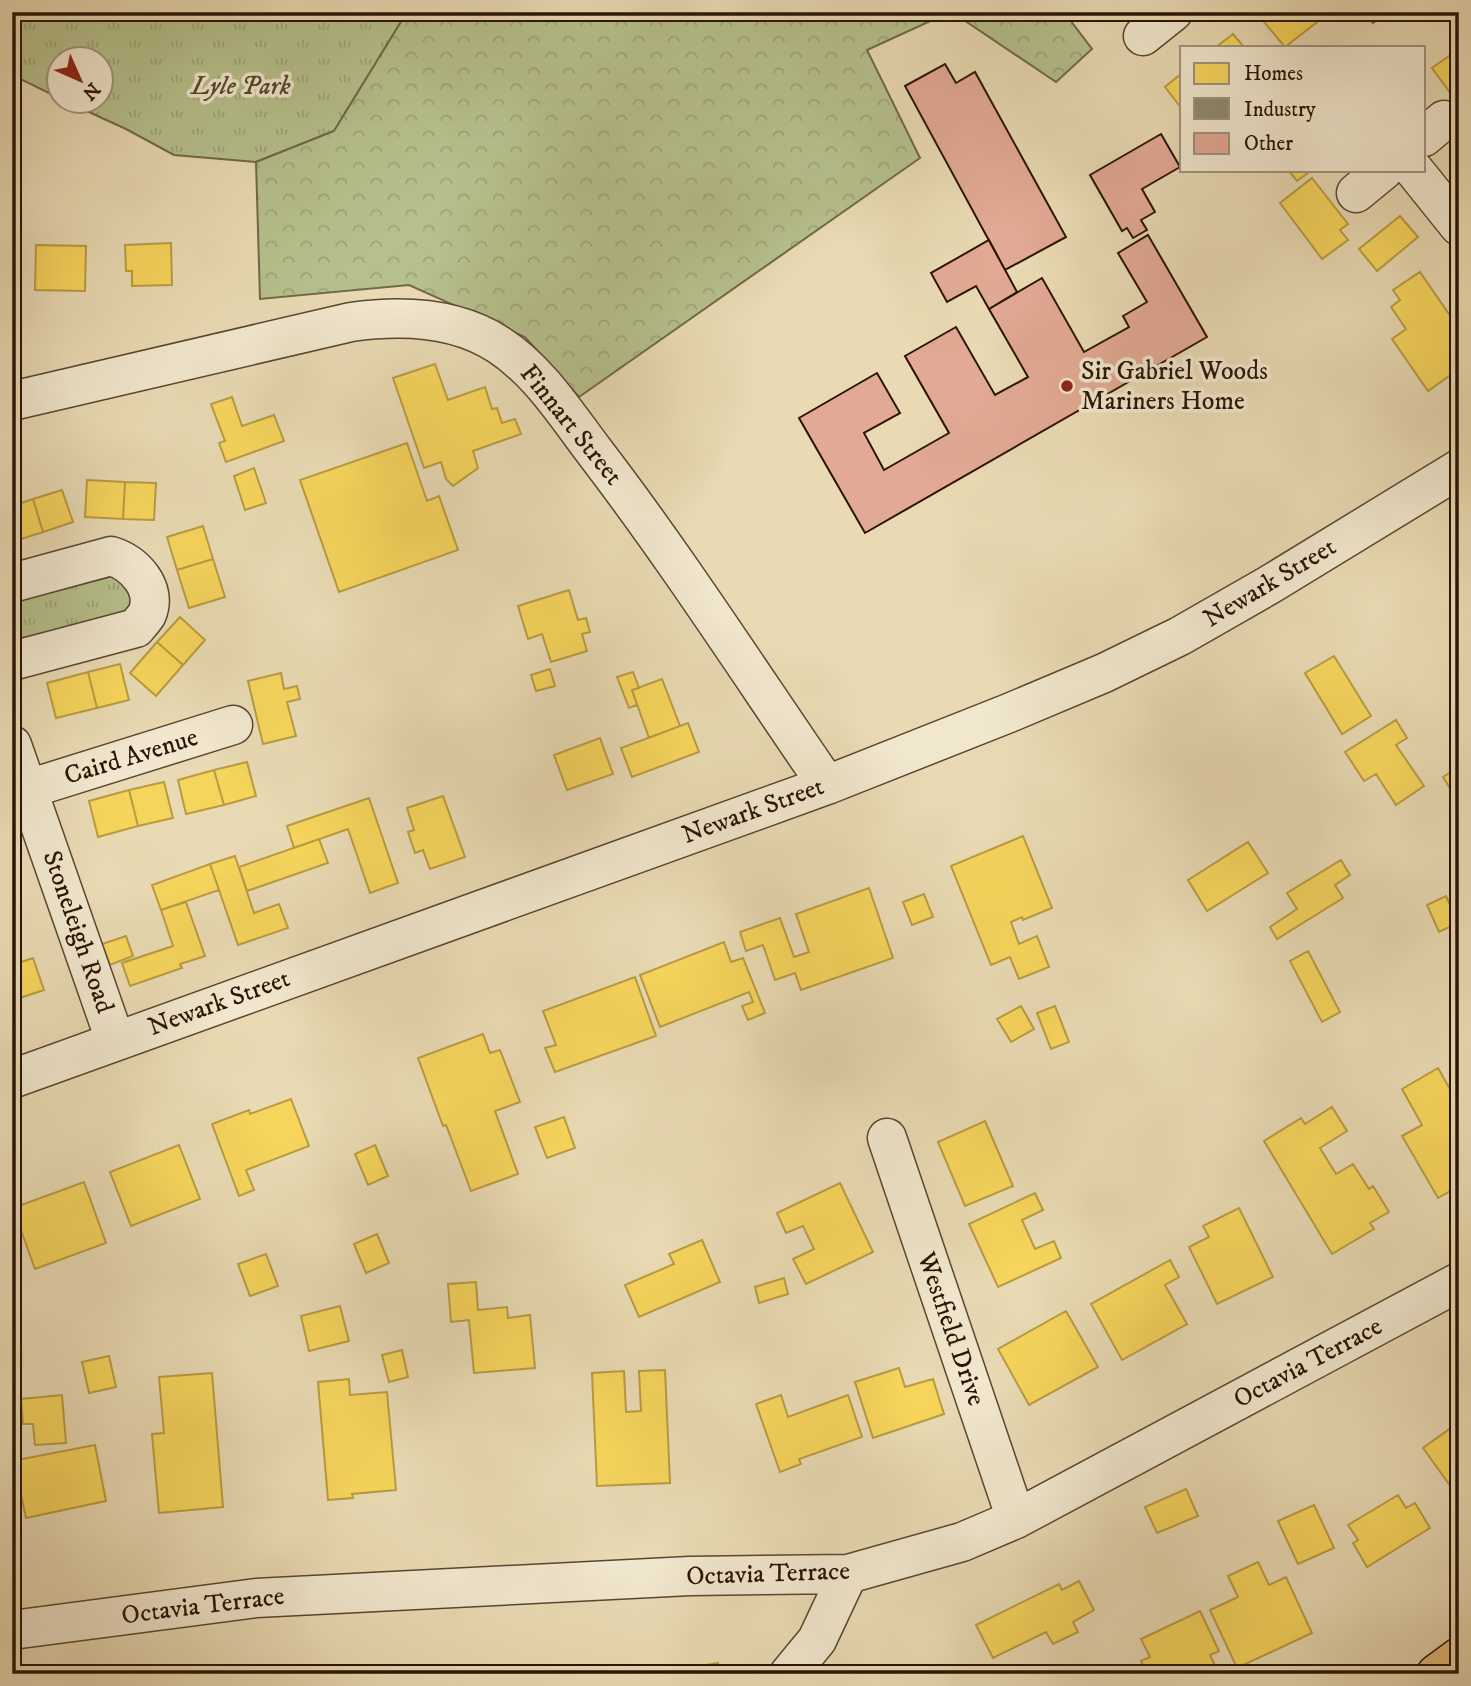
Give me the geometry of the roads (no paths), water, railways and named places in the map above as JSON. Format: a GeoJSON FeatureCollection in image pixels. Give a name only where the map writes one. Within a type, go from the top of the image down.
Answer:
{"type":"FeatureCollection","features":[{"type":"Feature","properties":{"kind":"main road"},"geometry":{"type":"LineString","coordinates":[[1436,1674],[1459,1657]]}},
{"type":"Feature","properties":{"kind":"street"},"geometry":{"type":"LineString","coordinates":[[1143,36],[1173,12]]}},
{"type":"Feature","properties":{"kind":"street"},"geometry":{"type":"LineString","coordinates":[[1416,172],[1458,225]]}},
{"type":"Feature","properties":{"kind":"street","name":"Finnart Street"},"geometry":{"type":"LineString","coordinates":[[12,401],[351,322],[428,319],[477,333],[499,344],[539,379],[621,485],[827,785]]}},
{"type":"Feature","properties":{"kind":"street","name":"Newark Street"},"geometry":{"type":"LineString","coordinates":[[12,1079],[827,785],[1104,673],[1170,641],[1269,585],[1459,468]]}},
{"type":"Feature","properties":{"kind":"street"},"geometry":{"type":"LineString","coordinates":[[12,583],[111,556],[123,559],[135,569],[144,580],[149,594],[147,613],[136,628],[12,661]]}},
{"type":"Feature","properties":{"kind":"street","name":"Caird Avenue"},"geometry":{"type":"LineString","coordinates":[[29,789],[233,725]]}},
{"type":"Feature","properties":{"kind":"street","name":"Stoneleigh Road"},"geometry":{"type":"LineString","coordinates":[[12,745],[116,1040]]}},
{"type":"Feature","properties":{"kind":"street","name":"Westfield Drive"},"geometry":{"type":"LineString","coordinates":[[887,1138],[1016,1519]]}},
{"type":"Feature","properties":{"kind":"street","name":"Octavia Terrace"},"geometry":{"type":"LineString","coordinates":[[12,1630],[256,1598],[690,1576],[848,1574],[962,1542],[1016,1519],[1459,1282]]}},
{"type":"Feature","properties":{"kind":"street"},"geometry":{"type":"LineString","coordinates":[[789,1674],[817,1640],[848,1574]]}},
{"type":"Feature","properties":{"kind":"place","name":"Sir Gabriel Woods Mariners Home"},"geometry":{"type":"Point","coordinates":[1067,386]}},
{"type":"Feature","properties":{"kind":"park label","name":"Lyle Park"},"geometry":{"type":"Point","coordinates":[241,86]}}]}
